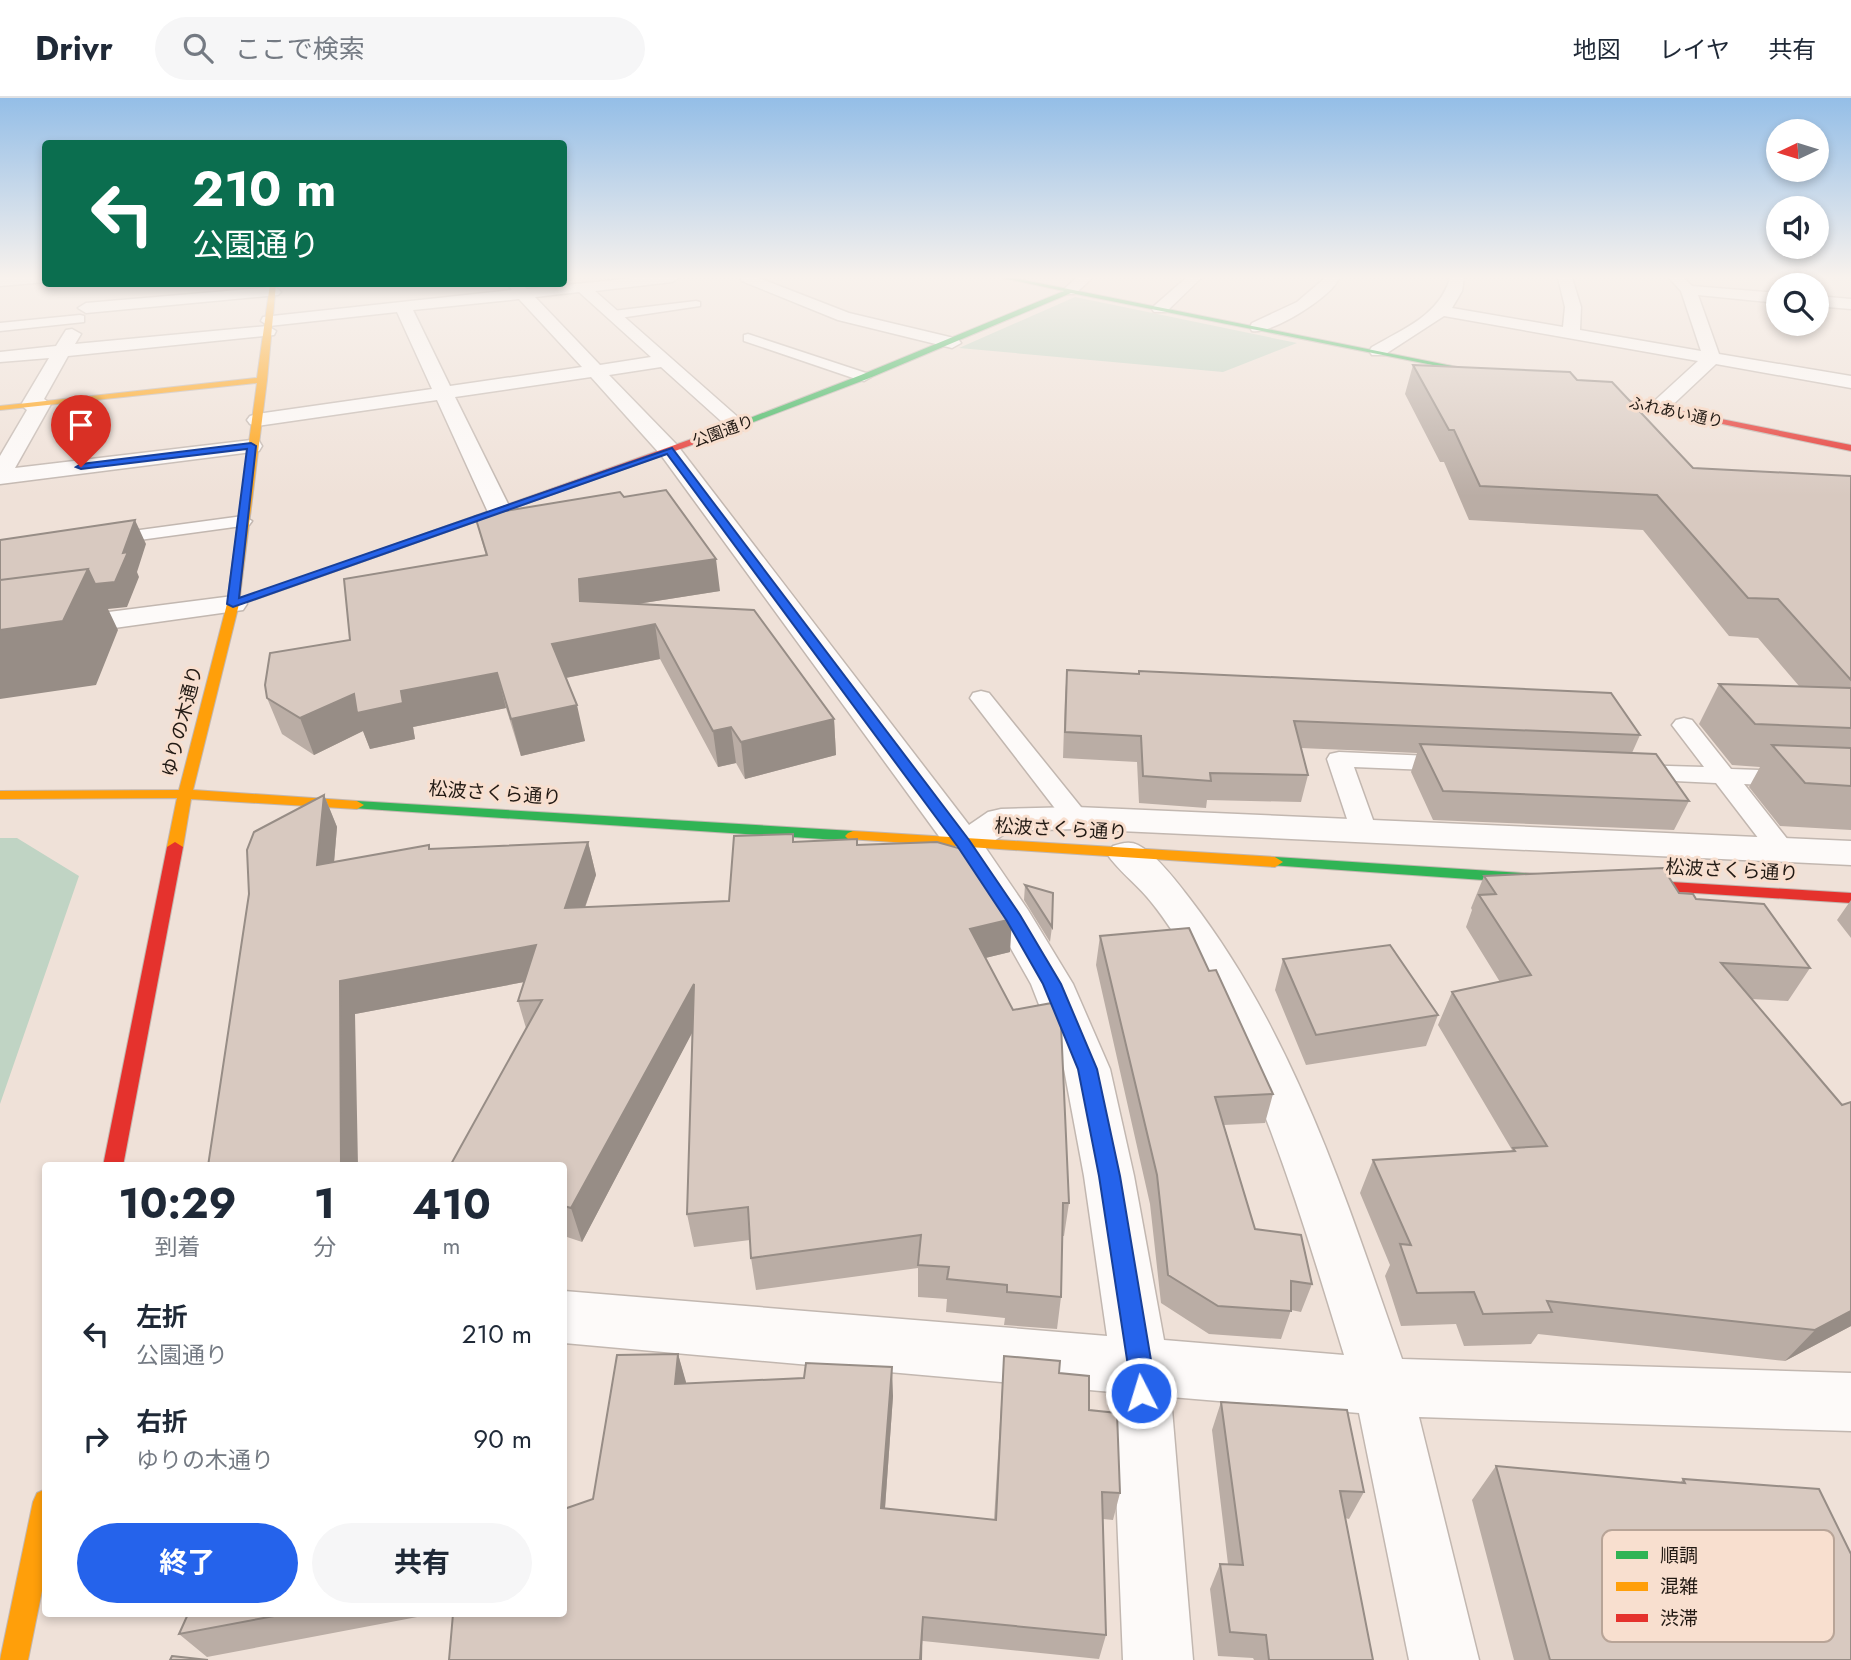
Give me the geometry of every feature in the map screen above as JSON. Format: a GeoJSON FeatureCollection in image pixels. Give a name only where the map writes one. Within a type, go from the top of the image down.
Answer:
{"type":"FeatureCollection","features":[{"type":"Feature","properties":{"kind":"street"},"geometry":{"type":"LineString","coordinates":[[0,357],[62,351]]}},
{"type":"Feature","properties":{"kind":"street"},"geometry":{"type":"LineString","coordinates":[[0,476],[62,351]]}},
{"type":"Feature","properties":{"kind":"street","name":"ゆりの木通り"},"geometry":{"type":"LineString","coordinates":[[114,1162],[185,794],[233,604],[250,457],[266,351]]}},
{"type":"Feature","properties":{"kind":"street"},"geometry":{"type":"LineString","coordinates":[[424,351],[499,510]]}},
{"type":"Feature","properties":{"kind":"street"},"geometry":{"type":"LineString","coordinates":[[575,351],[669,450],[964,844],[1014,919],[1052,984],[1087,1069],[1109,1176],[1140,1366],[1158,1660]]}},
{"type":"Feature","properties":{"kind":"street"},"geometry":{"type":"LineString","coordinates":[[653,351],[738,426]]}},
{"type":"Feature","properties":{"kind":"street","name":"公園通り"},"geometry":{"type":"LineString","coordinates":[[233,604],[738,426],[932,351]]}},
{"type":"Feature","properties":{"kind":"street"},"geometry":{"type":"LineString","coordinates":[[1378,351],[1524,381]]}},
{"type":"Feature","properties":{"kind":"street"},"geometry":{"type":"LineString","coordinates":[[1672,351],[1851,382]]}},
{"type":"Feature","properties":{"kind":"street"},"geometry":{"type":"LineString","coordinates":[[1709,351],[1712,358]]}},
{"type":"Feature","properties":{"kind":"street"},"geometry":{"type":"LineString","coordinates":[[1658,408],[1712,358]]}},
{"type":"Feature","properties":{"kind":"street"},"geometry":{"type":"LineString","coordinates":[[257,420],[664,361]]}},
{"type":"Feature","properties":{"kind":"street"},"geometry":{"type":"LineString","coordinates":[[0,408],[263,380]]}},
{"type":"Feature","properties":{"kind":"street","name":"ふれあい通り"},"geometry":{"type":"LineString","coordinates":[[1564,389],[1851,448]]}},
{"type":"Feature","properties":{"kind":"street"},"geometry":{"type":"LineString","coordinates":[[0,476],[250,457]]}},
{"type":"Feature","properties":{"kind":"street"},"geometry":{"type":"LineString","coordinates":[[92,488],[250,457]]}},
{"type":"Feature","properties":{"kind":"street"},"geometry":{"type":"LineString","coordinates":[[0,635],[233,604]]}},
{"type":"Feature","properties":{"kind":"street","name":"松波さくら通り"},"geometry":{"type":"LineString","coordinates":[[0,795],[185,794],[1555,880]]}},
{"type":"Feature","properties":{"kind":"street"},"geometry":{"type":"LineString","coordinates":[[964,844],[1001,821],[1076,818],[1851,853]]}},
{"type":"Feature","properties":{"kind":"street"},"geometry":{"type":"LineString","coordinates":[[1126,854],[1161,888],[1198,937],[1236,1000],[1275,1079],[1315,1181],[1383,1387],[1444,1660]]}},
{"type":"Feature","properties":{"kind":"street","name":"松波さくら通り"},"geometry":{"type":"LineString","coordinates":[[1611,884],[1851,898]]}},
{"type":"Feature","properties":{"kind":"street"},"geometry":{"type":"LineString","coordinates":[[567,1317],[1383,1387],[1851,1402]]}},
{"type":"Feature","properties":{"kind":"street"},"geometry":{"type":"LineString","coordinates":[[14,1660],[42,1522]]}},
{"type":"Feature","properties":{"kind":"lane"},"geometry":{"type":"LineString","coordinates":[[786,351],[864,377]]}},
{"type":"Feature","properties":{"kind":"lane"},"geometry":{"type":"LineString","coordinates":[[91,541],[243,520]]}},
{"type":"Feature","properties":{"kind":"lane"},"geometry":{"type":"LineString","coordinates":[[981,698],[1076,818]]}},
{"type":"Feature","properties":{"kind":"lane"},"geometry":{"type":"LineString","coordinates":[[1684,725],[1782,850]]}},
{"type":"Feature","properties":{"kind":"lane"},"geometry":{"type":"LineString","coordinates":[[1364,831],[1339,759],[1477,765]]}},
{"type":"Feature","properties":{"kind":"lane"},"geometry":{"type":"LineString","coordinates":[[1614,771],[1851,781]]}},
{"type":"Feature","properties":{"kind":"green space"},"geometry":{"type":"Polygon","coordinates":[[[991,351],[1277,351],[1223,372],[991,351]]]}},
{"type":"Feature","properties":{"kind":"green space"},"geometry":{"type":"Polygon","coordinates":[[[0,838],[17,838],[79,876],[0,1104],[0,838]]]}},
{"type":"Feature","properties":{"kind":"building"},"geometry":{"type":"Polygon","coordinates":[[[1413,365],[1570,372],[1577,380],[1612,382],[1693,468],[1851,476],[1851,680],[1778,599],[1748,598],[1657,495],[1480,486],[1454,430],[1449,430],[1413,365]]]}},
{"type":"Feature","properties":{"kind":"building"},"geometry":{"type":"Polygon","coordinates":[[[666,490],[716,559],[579,579],[580,601],[754,610],[834,719],[741,742],[731,727],[713,731],[655,624],[552,644],[577,705],[511,719],[497,673],[401,691],[403,703],[357,713],[354,694],[300,718],[267,698],[265,685],[270,653],[350,640],[344,579],[487,555],[475,516],[620,492],[624,497],[666,490]]]}},
{"type":"Feature","properties":{"kind":"building"},"geometry":{"type":"Polygon","coordinates":[[[135,520],[123,553],[128,552],[115,582],[95,584],[88,569],[0,580],[0,540],[135,520]]]}},
{"type":"Feature","properties":{"kind":"building"},"geometry":{"type":"Polygon","coordinates":[[[88,569],[63,621],[0,630],[0,580],[88,569]]]}},
{"type":"Feature","properties":{"kind":"building"},"geometry":{"type":"Polygon","coordinates":[[[1067,670],[1611,693],[1640,735],[1294,721],[1308,775],[1210,773],[1211,781],[1143,776],[1141,736],[1065,732],[1067,670]]]}},
{"type":"Feature","properties":{"kind":"building"},"geometry":{"type":"Polygon","coordinates":[[[1719,684],[1851,688],[1851,728],[1755,724],[1719,684]]]}},
{"type":"Feature","properties":{"kind":"building"},"geometry":{"type":"Polygon","coordinates":[[[1420,744],[1656,754],[1689,801],[1443,791],[1420,744]]]}},
{"type":"Feature","properties":{"kind":"building"},"geometry":{"type":"Polygon","coordinates":[[[1772,745],[1851,748],[1851,786],[1805,783],[1772,745]]]}},
{"type":"Feature","properties":{"kind":"building"},"geometry":{"type":"Polygon","coordinates":[[[324,795],[317,865],[429,845],[429,849],[588,842],[565,908],[729,901],[734,836],[793,834],[793,842],[857,839],[857,845],[937,842],[969,851],[1012,919],[970,929],[1013,1010],[1052,1003],[1061,1025],[1069,1203],[1063,1203],[1061,1297],[1007,1292],[1007,1285],[947,1279],[949,1267],[918,1265],[921,1235],[751,1258],[748,1207],[687,1214],[694,984],[571,1208],[567,1207],[567,1162],[452,1162],[542,1000],[518,1001],[536,945],[340,981],[341,1162],[209,1162],[249,894],[247,850],[254,832],[324,795]]]}},
{"type":"Feature","properties":{"kind":"building"},"geometry":{"type":"Polygon","coordinates":[[[1663,868],[1679,893],[1693,894],[1696,899],[1764,904],[1810,968],[1721,963],[1842,1105],[1851,1102],[1851,1311],[1815,1330],[1547,1301],[1552,1312],[1483,1314],[1474,1292],[1417,1293],[1400,1244],[1411,1245],[1373,1160],[1515,1151],[1513,1148],[1547,1146],[1452,992],[1531,975],[1479,895],[1496,894],[1484,876],[1663,868]]]}},
{"type":"Feature","properties":{"kind":"building"},"geometry":{"type":"Polygon","coordinates":[[[1025,885],[1053,893],[1052,927],[1025,885]]]}},
{"type":"Feature","properties":{"kind":"building"},"geometry":{"type":"Polygon","coordinates":[[[1189,928],[1209,971],[1216,970],[1273,1094],[1215,1097],[1255,1229],[1301,1235],[1312,1284],[1291,1281],[1291,1311],[1218,1306],[1168,1275],[1157,1175],[1100,936],[1189,928]]]}},
{"type":"Feature","properties":{"kind":"building"},"geometry":{"type":"Polygon","coordinates":[[[1390,945],[1438,1015],[1316,1035],[1283,959],[1390,945]]]}},
{"type":"Feature","properties":{"kind":"building"},"geometry":{"type":"Polygon","coordinates":[[[678,1354],[675,1384],[804,1378],[806,1363],[892,1367],[881,1508],[996,1520],[1004,1356],[1060,1361],[1059,1373],[1089,1376],[1089,1410],[1117,1413],[1120,1493],[1102,1492],[1106,1635],[923,1617],[920,1660],[449,1660],[453,1617],[567,1617],[567,1508],[593,1499],[617,1355],[678,1354]]]}},
{"type":"Feature","properties":{"kind":"building"},"geometry":{"type":"Polygon","coordinates":[[[1221,1402],[1347,1410],[1364,1492],[1340,1491],[1373,1660],[1269,1660],[1266,1635],[1230,1632],[1220,1564],[1243,1565],[1221,1402]]]}},
{"type":"Feature","properties":{"kind":"building"},"geometry":{"type":"Polygon","coordinates":[[[1496,1466],[1685,1483],[1683,1479],[1819,1489],[1851,1554],[1851,1660],[1550,1660],[1496,1466]]]}},
{"type":"Feature","properties":{"kind":"building"},"geometry":{"type":"Polygon","coordinates":[[[187,1617],[269,1617],[179,1634],[187,1617]]]}},
{"type":"Feature","properties":{"kind":"building"},"geometry":{"type":"Polygon","coordinates":[[[172,1656],[208,1660],[170,1660],[172,1656]]]}},
{"type":"Feature","properties":{"kind":"traffic: fast"},"geometry":{"type":"LineString","coordinates":[[700,439],[927,351]]}},
{"type":"Feature","properties":{"kind":"traffic: fast"},"geometry":{"type":"LineString","coordinates":[[1372,351],[1503,377]]}},
{"type":"Feature","properties":{"kind":"traffic: fast"},"geometry":{"type":"LineString","coordinates":[[357,805],[853,836]]}},
{"type":"Feature","properties":{"kind":"traffic: fast"},"geometry":{"type":"LineString","coordinates":[[1275,862],[1539,879]]}},
{"type":"Feature","properties":{"kind":"traffic: slow"},"geometry":{"type":"LineString","coordinates":[[175,847],[185,794],[233,604],[265,351]]}},
{"type":"Feature","properties":{"kind":"traffic: slow"},"geometry":{"type":"LineString","coordinates":[[0,408],[263,380]]}},
{"type":"Feature","properties":{"kind":"traffic: slow"},"geometry":{"type":"LineString","coordinates":[[0,795],[185,794],[357,805]]}},
{"type":"Feature","properties":{"kind":"traffic: slow"},"geometry":{"type":"LineString","coordinates":[[853,836],[1275,862]]}},
{"type":"Feature","properties":{"kind":"traffic: slow"},"geometry":{"type":"LineString","coordinates":[[14,1660],[42,1522]]}},
{"type":"Feature","properties":{"kind":"traffic: jam"},"geometry":{"type":"LineString","coordinates":[[1579,392],[1851,448]]}},
{"type":"Feature","properties":{"kind":"traffic: jam"},"geometry":{"type":"LineString","coordinates":[[233,604],[700,439]]}},
{"type":"Feature","properties":{"kind":"traffic: jam"},"geometry":{"type":"LineString","coordinates":[[114,1162],[175,847]]}},
{"type":"Feature","properties":{"kind":"traffic: jam"},"geometry":{"type":"LineString","coordinates":[[1623,884],[1851,898]]}},
{"type":"Feature","properties":{"kind":"route"},"geometry":{"type":"LineString","coordinates":[[81,467],[251,446],[233,604],[669,450],[964,844],[1014,919],[1052,984],[1087,1069],[1109,1176],[1140,1366],[1141,1393]]}}]}
